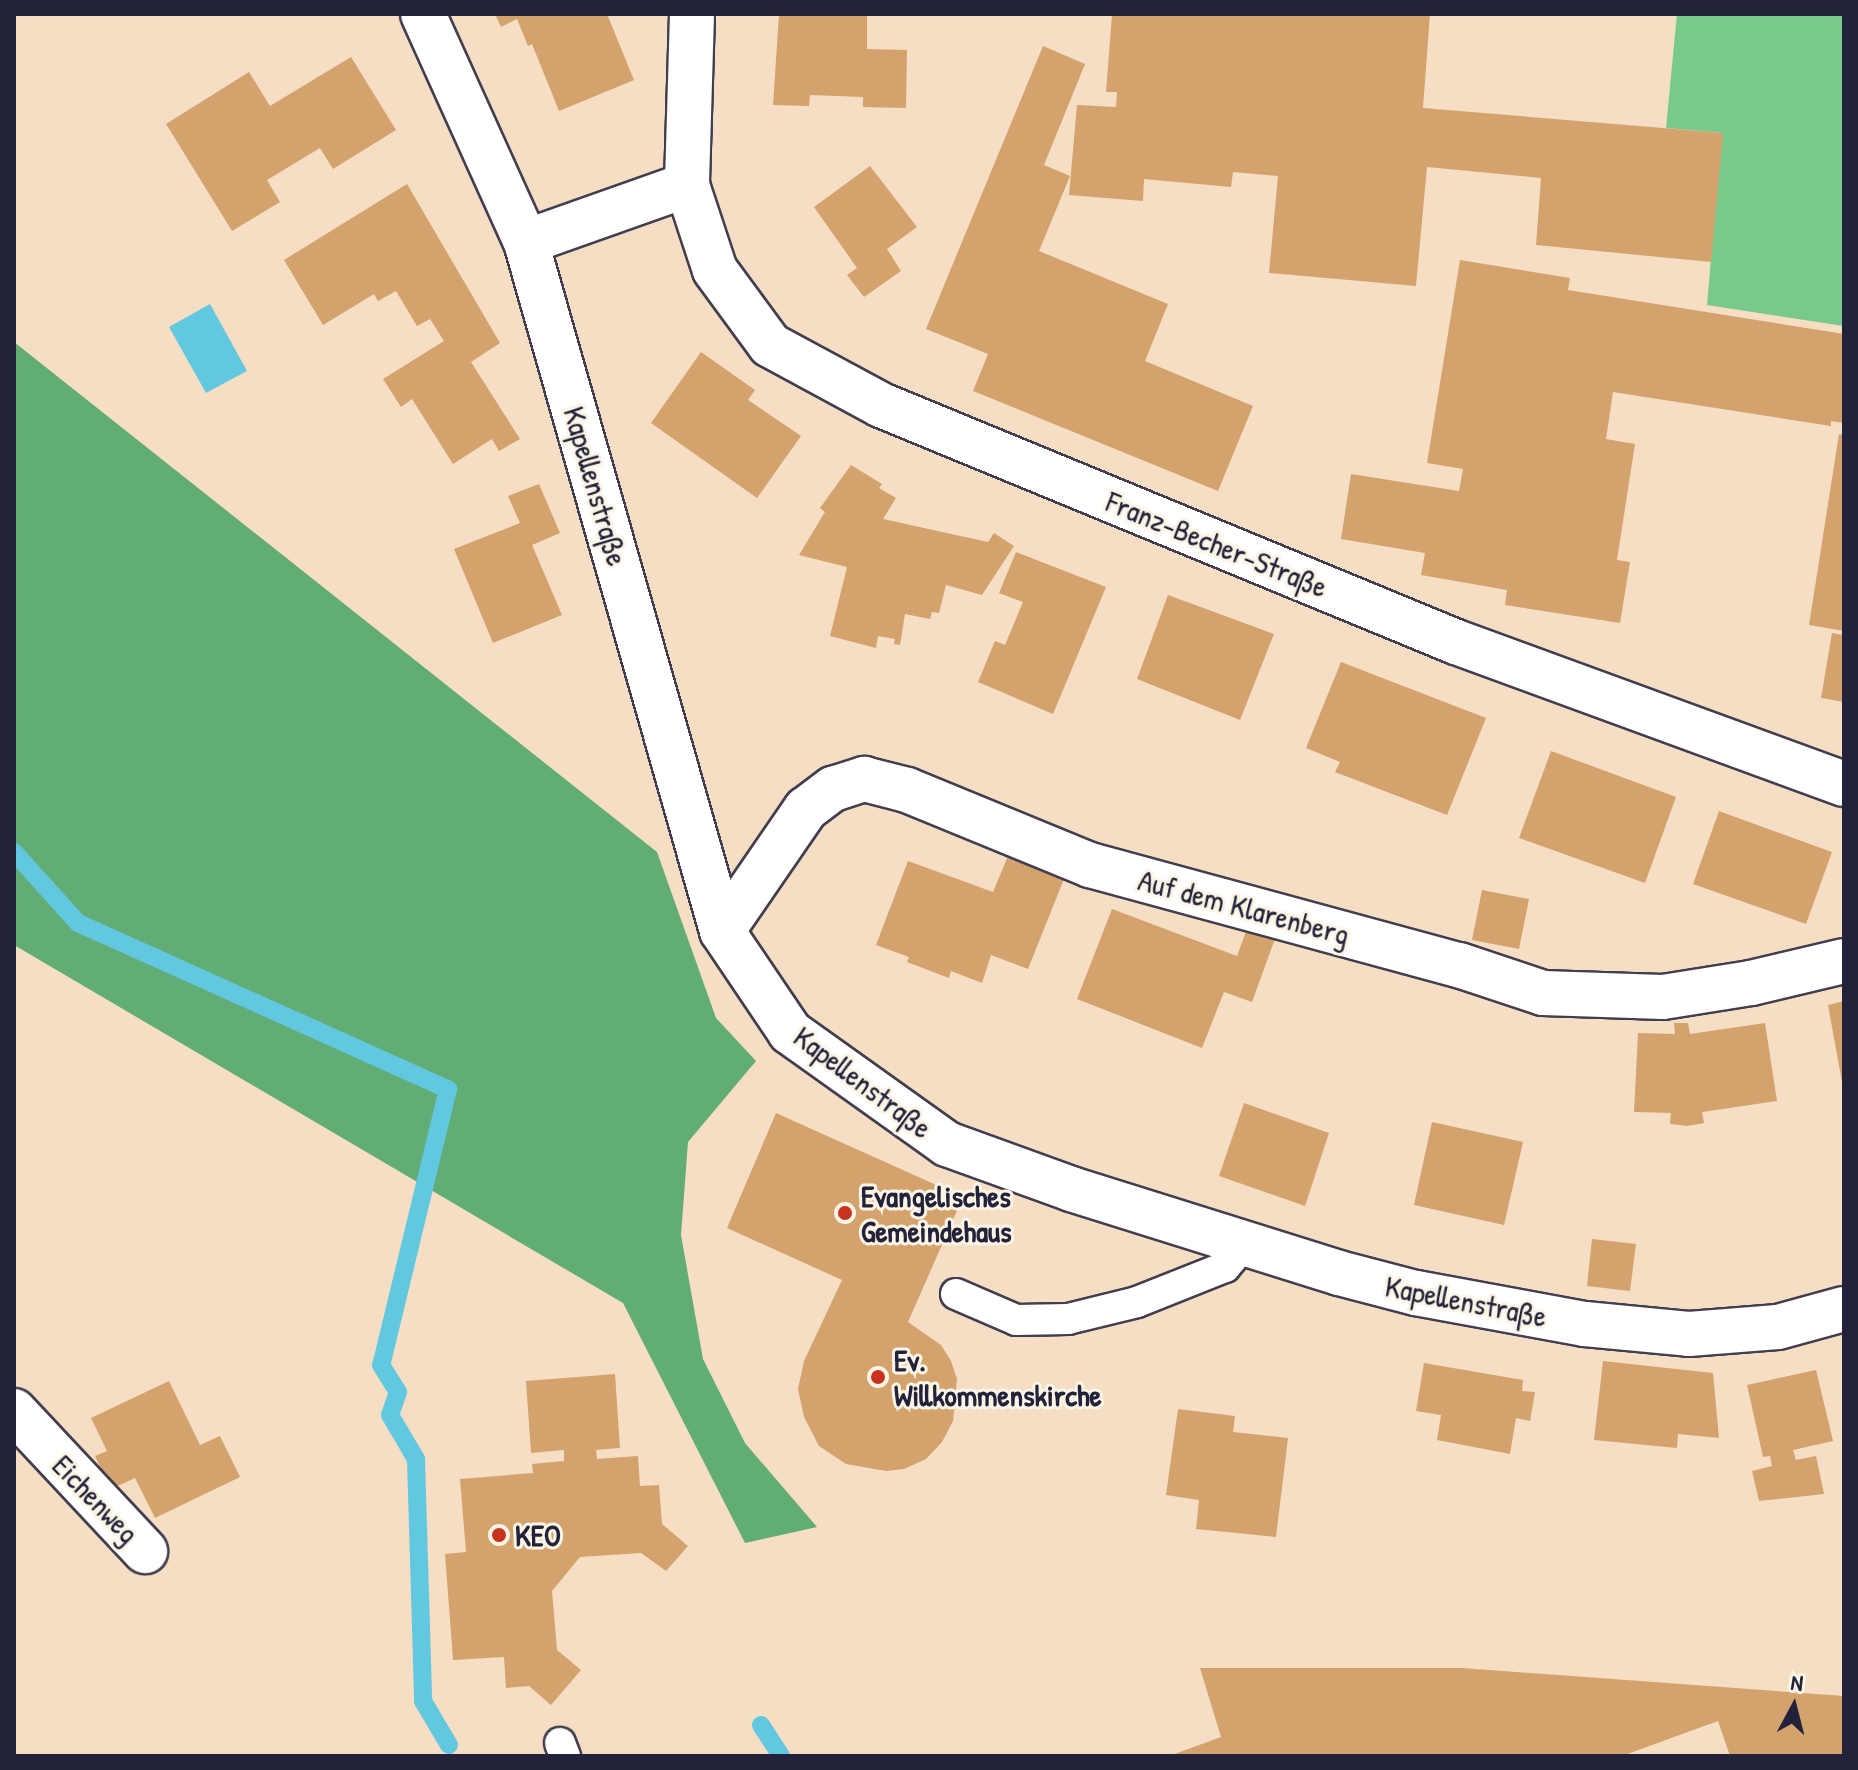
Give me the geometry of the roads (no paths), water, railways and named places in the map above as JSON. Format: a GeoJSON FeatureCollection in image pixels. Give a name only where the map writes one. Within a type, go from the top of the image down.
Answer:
{"type":"FeatureCollection","features":[{"type":"Feature","properties":{"kind":"street","name":"Kapellenstraße"},"geometry":{"type":"LineString","coordinates":[[423,14],[526,242],[722,931],[790,1032],[947,1144],[1071,1189],[1244,1244],[1416,1293],[1585,1324],[1689,1334],[1778,1327],[1844,1309]]}},
{"type":"Feature","properties":{"kind":"street","name":"Franz-Becher-Straße"},"geometry":{"type":"LineString","coordinates":[[692,14],[687,185],[715,270],[770,345],[881,405],[1456,642],[1844,784]]}},
{"type":"Feature","properties":{"kind":"street"},"geometry":{"type":"LineString","coordinates":[[526,242],[687,185]]}},
{"type":"Feature","properties":{"kind":"street","name":"Auf dem Klarenberg"},"geometry":{"type":"LineString","coordinates":[[722,931],[806,809],[833,789],[864,779],[907,790],[1090,865],[1459,965],[1543,993],[1663,997],[1751,983],[1844,961]]}},
{"type":"Feature","properties":{"kind":"street","name":"Eichenweg"},"geometry":{"type":"LineString","coordinates":[[14,1411],[145,1551]]}},
{"type":"Feature","properties":{"kind":"lane"},"geometry":{"type":"LineString","coordinates":[[956,1294],[1016,1320],[1068,1319],[1137,1302],[1225,1267],[1244,1244]]}},
{"type":"Feature","properties":{"kind":"water"},"geometry":{"type":"Polygon","coordinates":[[[210,304],[247,371],[206,393],[169,327],[210,304]]]}},
{"type":"Feature","properties":{"kind":"waterway"},"geometry":{"type":"LineString","coordinates":[[14,852],[78,923],[448,1089],[381,1365],[398,1392],[390,1415],[416,1459],[423,1701],[449,1745]]}},
{"type":"Feature","properties":{"kind":"waterway"},"geometry":{"type":"LineString","coordinates":[[761,1725],[781,1756]]}},
{"type":"Feature","properties":{"kind":"place","name":"Evangelisches Gemeindehaus"},"geometry":{"type":"Point","coordinates":[845,1213]}},
{"type":"Feature","properties":{"kind":"place","name":"Ev. Willkommenskirche"},"geometry":{"type":"Point","coordinates":[878,1377]}},
{"type":"Feature","properties":{"kind":"place","name":"KEO"},"geometry":{"type":"Point","coordinates":[499,1535]}}]}
